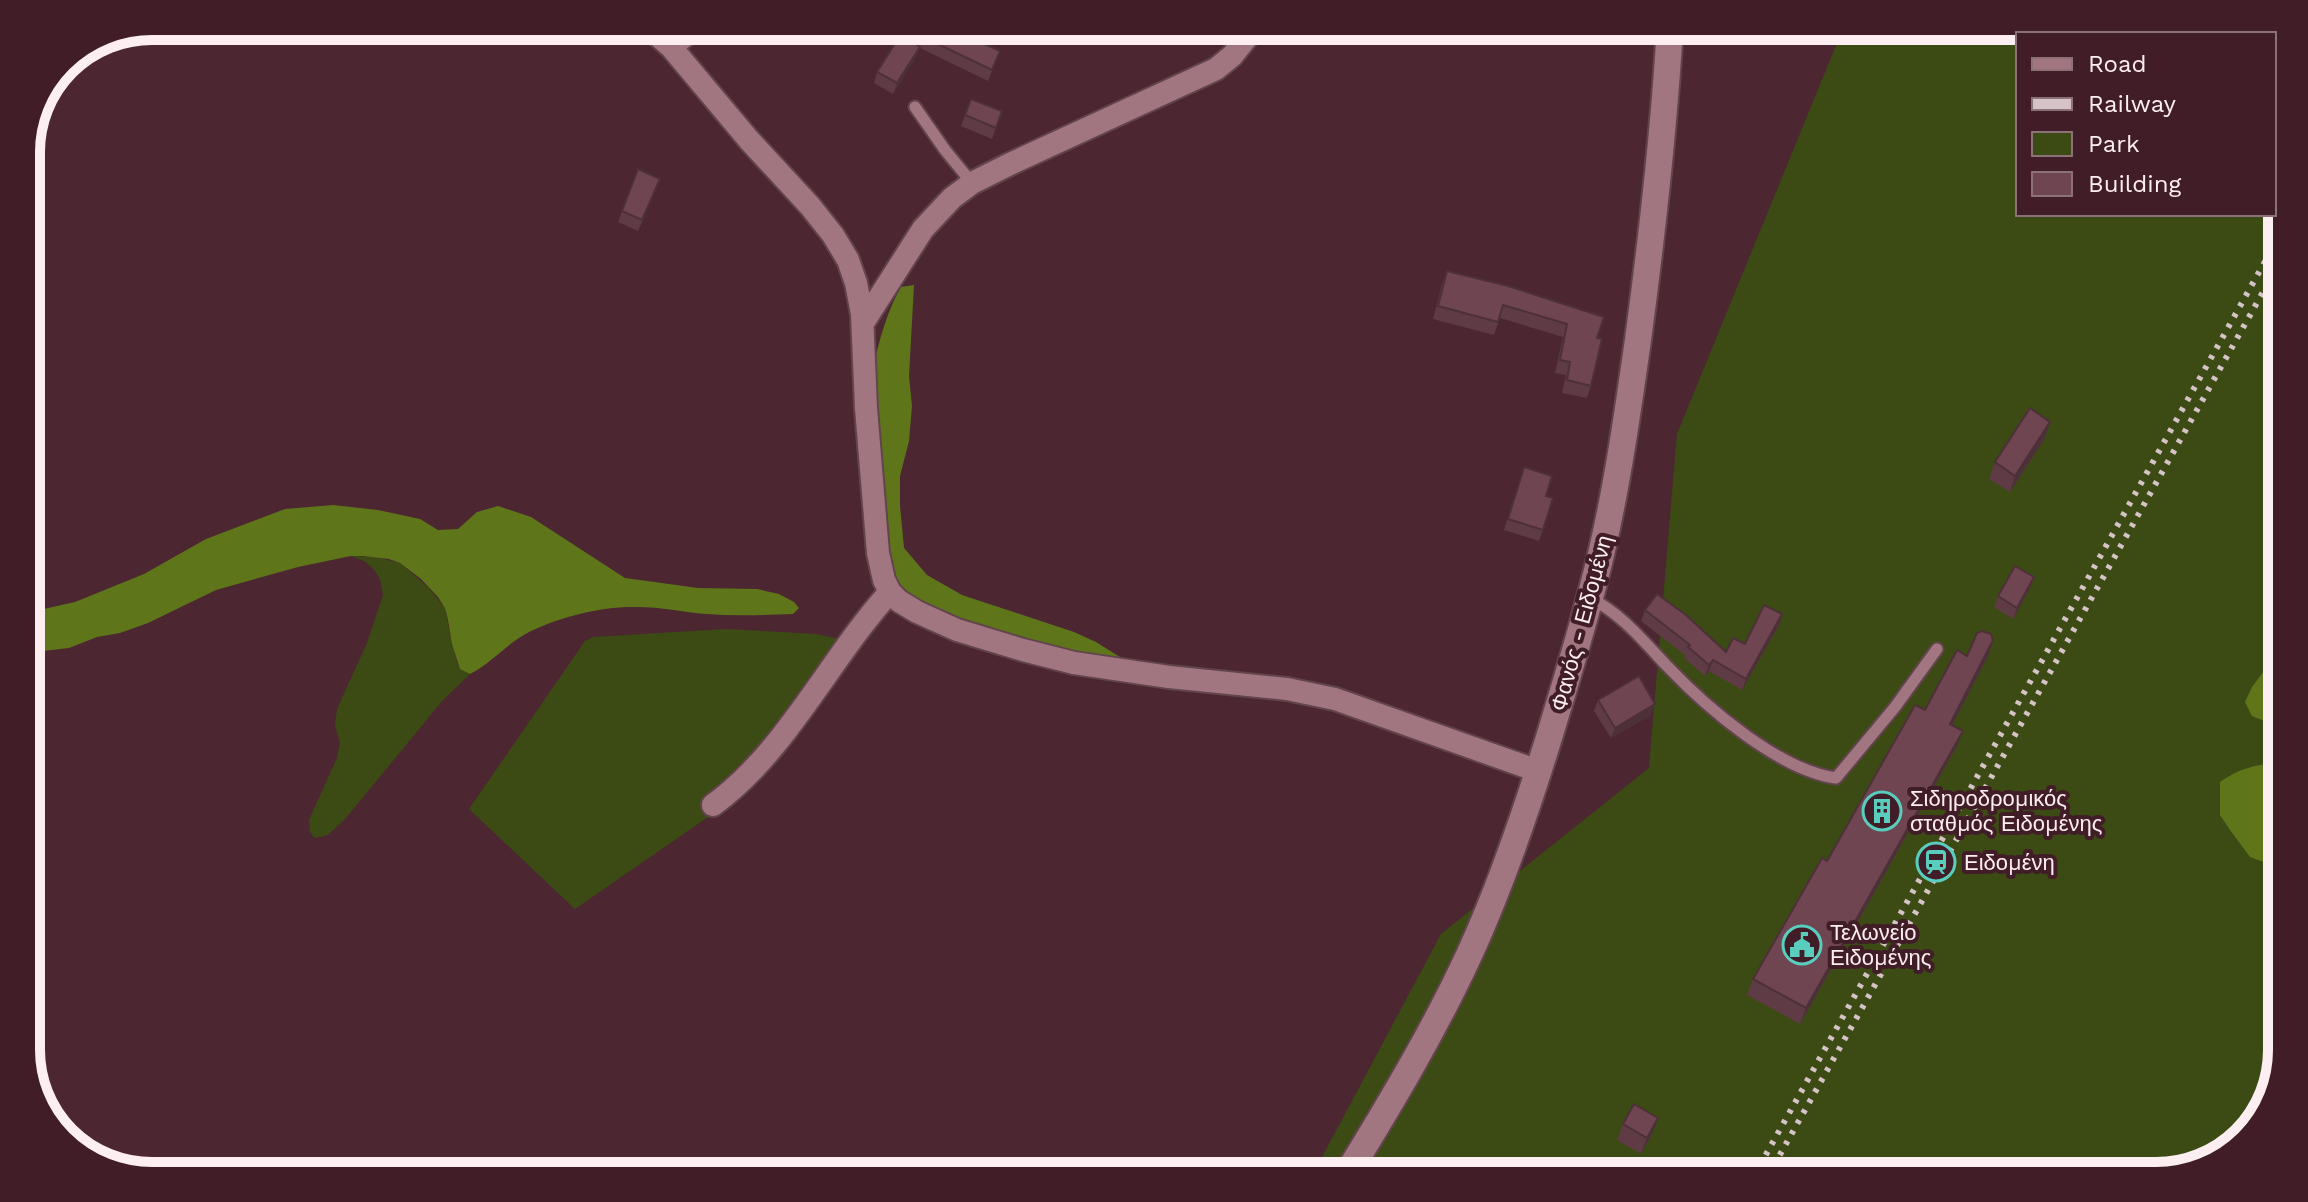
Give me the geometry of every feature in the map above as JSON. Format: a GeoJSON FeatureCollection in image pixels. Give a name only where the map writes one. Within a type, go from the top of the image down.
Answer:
{"type":"FeatureCollection","features":[{"type":"Feature","properties":{"kind":"street"},"geometry":{"type":"LineString","coordinates":[[663,40],[810,206],[848,260],[856,283],[863,323],[866,408],[878,553],[884,580],[899,601],[933,620],[1023,650],[1074,663],[1314,694],[1397,719],[1538,771]]}},
{"type":"Feature","properties":{"kind":"street"},"geometry":{"type":"LineString","coordinates":[[671,47],[680,40]]}},
{"type":"Feature","properties":{"kind":"street"},"geometry":{"type":"LineString","coordinates":[[863,323],[923,229],[952,198],[972,183],[1216,69],[1245,40]]}},
{"type":"Feature","properties":{"kind":"street","name":"Φανός - Ειδομένη"},"geometry":{"type":"LineString","coordinates":[[1355,1162],[1410,1071],[1470,953],[1500,882],[1538,771],[1590,598],[1606,534],[1630,398],[1650,253],[1669,40]]}},
{"type":"Feature","properties":{"kind":"street"},"geometry":{"type":"LineString","coordinates":[[713,805],[750,773],[868,616],[890,592]]}},
{"type":"Feature","properties":{"kind":"lane"},"geometry":{"type":"LineString","coordinates":[[915,107],[972,183]]}},
{"type":"Feature","properties":{"kind":"lane"},"geometry":{"type":"LineString","coordinates":[[1590,598],[1617,615],[1711,708],[1763,745],[1821,776],[1836,778],[1853,760],[1937,649]]}},
{"type":"Feature","properties":{"kind":"green space"},"geometry":{"type":"Polygon","coordinates":[[[1838,40],[2016,40],[2016,216],[2268,216],[2268,1050],[2266,1072],[2256,1099],[2245,1118],[2224,1139],[2185,1158],[2156,1162],[1319,1162],[1441,934],[1649,768],[1677,434],[1838,40]]]}},
{"type":"Feature","properties":{"kind":"green space"},"geometry":{"type":"Polygon","coordinates":[[[914,285],[909,376],[912,406],[909,441],[900,476],[904,548],[927,575],[962,595],[1074,632],[1128,662],[1113,663],[934,615],[911,600],[894,582],[885,552],[873,368],[896,296],[901,287],[914,285]]]}},
{"type":"Feature","properties":{"kind":"green space"},"geometry":{"type":"Polygon","coordinates":[[[333,505],[378,510],[420,519],[438,530],[458,529],[477,512],[498,506],[531,517],[625,578],[698,588],[757,589],[779,594],[799,608],[793,614],[750,615],[641,607],[593,611],[531,631],[470,674],[460,669],[445,608],[421,579],[400,563],[389,559],[351,556],[216,590],[120,633],[97,637],[69,648],[40,651],[40,610],[75,602],[144,574],[206,539],[285,509],[333,505]]]}},
{"type":"Feature","properties":{"kind":"green space"},"geometry":{"type":"Polygon","coordinates":[[[351,556],[376,557],[400,563],[429,588],[445,608],[459,668],[470,674],[443,700],[345,819],[328,835],[315,838],[310,832],[309,820],[337,758],[340,742],[335,726],[337,709],[367,643],[383,595],[375,571],[366,562],[351,556]]]}},
{"type":"Feature","properties":{"kind":"green space"},"geometry":{"type":"Polygon","coordinates":[[[726,629],[816,634],[844,640],[763,750],[710,799],[708,817],[575,909],[469,809],[585,641],[593,637],[726,629]]]}},
{"type":"Feature","properties":{"kind":"green space"},"geometry":{"type":"Polygon","coordinates":[[[2268,666],[2268,722],[2252,716],[2245,702],[2268,666]]]}},
{"type":"Feature","properties":{"kind":"green space"},"geometry":{"type":"Polygon","coordinates":[[[2268,764],[2268,864],[2250,857],[2220,815],[2220,782],[2235,773],[2268,764]]]}},
{"type":"Feature","properties":{"kind":"building"},"geometry":{"type":"Polygon","coordinates":[[[897,40],[910,40],[920,47],[897,83],[877,72],[897,40]]]}},
{"type":"Feature","properties":{"kind":"building"},"geometry":{"type":"Polygon","coordinates":[[[929,40],[976,40],[1000,51],[992,70],[929,40]]]}},
{"type":"Feature","properties":{"kind":"building"},"geometry":{"type":"Polygon","coordinates":[[[971,99],[1002,111],[996,128],[965,115],[971,99]]]}},
{"type":"Feature","properties":{"kind":"building"},"geometry":{"type":"Polygon","coordinates":[[[638,169],[660,179],[642,220],[622,211],[638,169]]]}},
{"type":"Feature","properties":{"kind":"building"},"geometry":{"type":"Polygon","coordinates":[[[1447,271],[1508,286],[1604,317],[1597,338],[1602,339],[1591,386],[1567,380],[1570,362],[1560,360],[1567,324],[1503,305],[1498,322],[1438,306],[1447,271]]]}},
{"type":"Feature","properties":{"kind":"building"},"geometry":{"type":"Polygon","coordinates":[[[2030,408],[2050,422],[2015,476],[1995,462],[2030,408]]]}},
{"type":"Feature","properties":{"kind":"building"},"geometry":{"type":"Polygon","coordinates":[[[1524,467],[1552,476],[1546,496],[1553,498],[1543,530],[1508,519],[1524,467]]]}},
{"type":"Feature","properties":{"kind":"building"},"geometry":{"type":"Polygon","coordinates":[[[2015,566],[2034,577],[2017,608],[1998,596],[2015,566]]]}},
{"type":"Feature","properties":{"kind":"building"},"geometry":{"type":"Polygon","coordinates":[[[1657,594],[1686,615],[1726,652],[1733,638],[1745,644],[1764,605],[1782,614],[1746,679],[1713,660],[1709,665],[1688,647],[1690,645],[1645,610],[1657,594]]]}},
{"type":"Feature","properties":{"kind":"building"},"geometry":{"type":"Polygon","coordinates":[[[1977,633],[1991,634],[1993,640],[1950,724],[1963,731],[1806,1008],[1753,979],[1822,858],[1827,861],[1915,705],[1925,710],[1957,650],[1967,656],[1977,633]]]}},
{"type":"Feature","properties":{"kind":"building"},"geometry":{"type":"Polygon","coordinates":[[[1639,676],[1655,704],[1615,728],[1598,700],[1639,676]]]}},
{"type":"Feature","properties":{"kind":"building"},"geometry":{"type":"Polygon","coordinates":[[[1634,1104],[1658,1118],[1647,1138],[1623,1124],[1634,1104]]]}},
{"type":"Feature","properties":{"kind":"railway"},"geometry":{"type":"LineString","coordinates":[[1762,1162],[2268,256]]}},
{"type":"Feature","properties":{"kind":"railway"},"geometry":{"type":"LineString","coordinates":[[1776,1162],[2268,283]]}},
{"type":"Feature","properties":{"kind":"place","name":"Σιδηροδρομικός σταθμός Ειδομένης"},"geometry":{"type":"Point","coordinates":[1882,811]}},
{"type":"Feature","properties":{"kind":"place","name":"Ειδομένη"},"geometry":{"type":"Point","coordinates":[1936,862]}},
{"type":"Feature","properties":{"kind":"place","name":"Τελωνείο Ειδομένης"},"geometry":{"type":"Point","coordinates":[1802,945]}}]}
